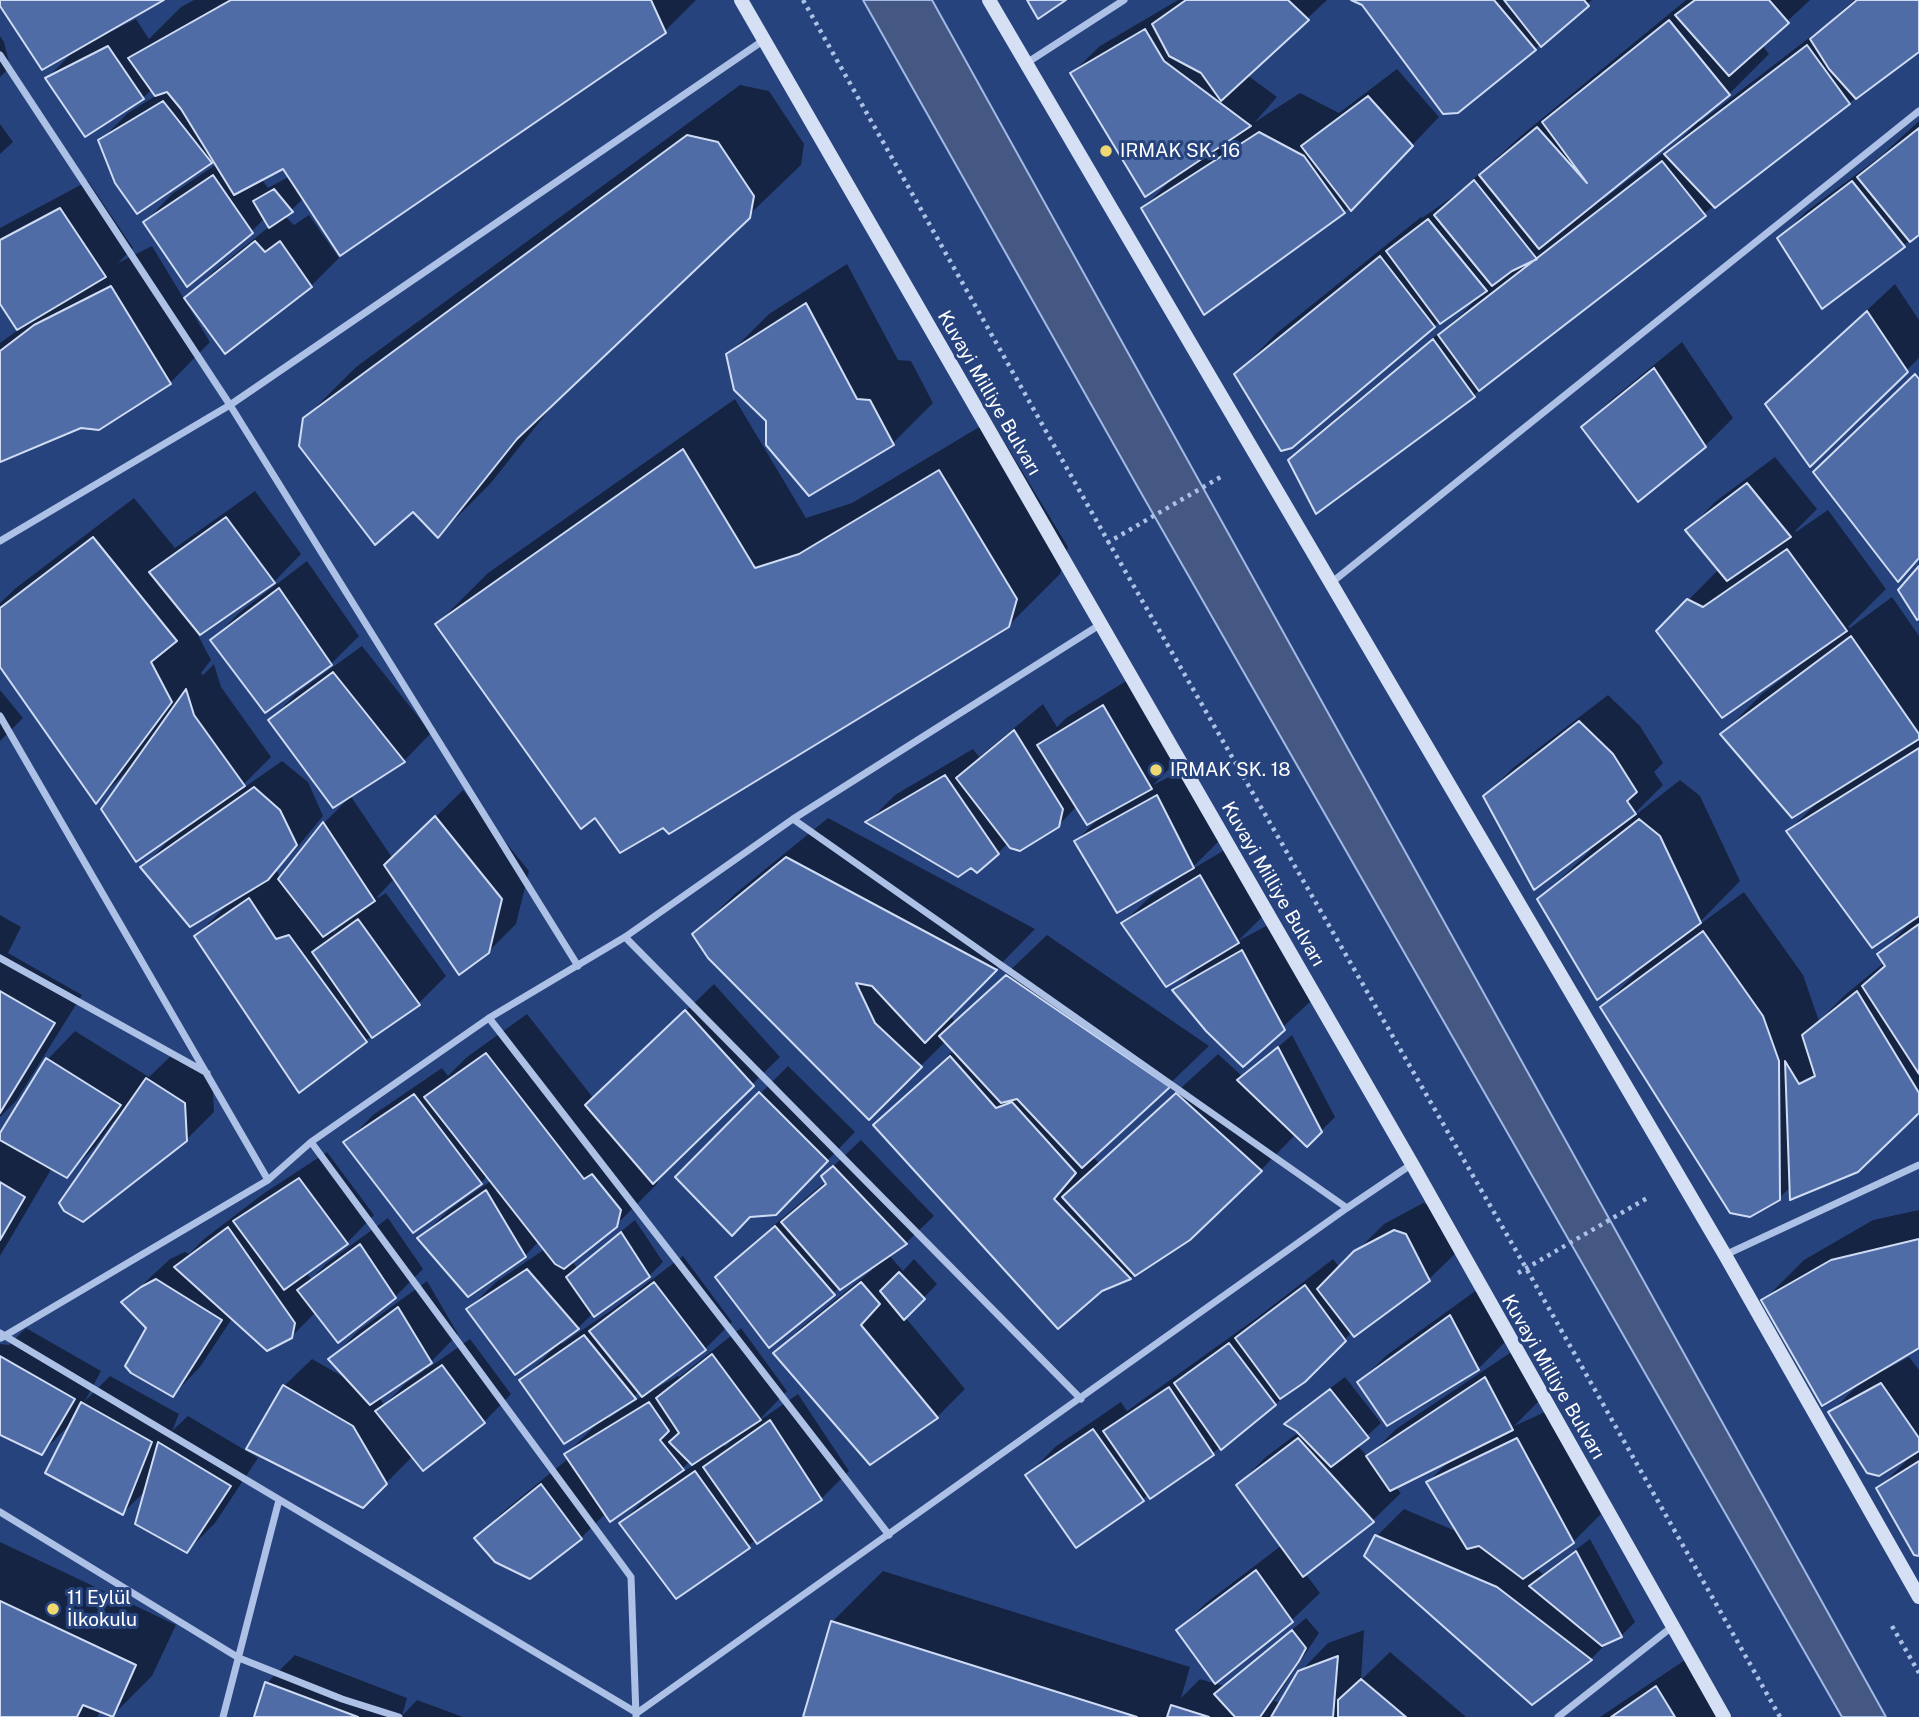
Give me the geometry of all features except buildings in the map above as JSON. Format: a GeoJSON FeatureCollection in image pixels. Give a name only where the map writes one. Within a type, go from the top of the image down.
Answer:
{"type":"FeatureCollection","features":[{"type":"Feature","properties":{"kind":"main road","name":"Kuvayi Milliye Bulvarı"},"geometry":{"type":"LineString","coordinates":[[741,0],[1412,1164],[1724,1717]]}},
{"type":"Feature","properties":{"kind":"main road"},"geometry":{"type":"LineString","coordinates":[[989,0],[1725,1255],[1919,1597]]}},
{"type":"Feature","properties":{"kind":"street"},"geometry":{"type":"LineString","coordinates":[[1025,64],[1124,0]]}},
{"type":"Feature","properties":{"kind":"street"},"geometry":{"type":"LineString","coordinates":[[0,541],[230,405],[764,40]]}},
{"type":"Feature","properties":{"kind":"street"},"geometry":{"type":"LineString","coordinates":[[0,55],[230,405],[578,965]]}},
{"type":"Feature","properties":{"kind":"street"},"geometry":{"type":"LineString","coordinates":[[1331,583],[1919,111]]}},
{"type":"Feature","properties":{"kind":"street"},"geometry":{"type":"LineString","coordinates":[[636,1715],[1,1336],[268,1180],[311,1142],[489,1018],[625,937],[793,819],[1101,624]]}},
{"type":"Feature","properties":{"kind":"street"},"geometry":{"type":"LineString","coordinates":[[0,716],[268,1180]]}},
{"type":"Feature","properties":{"kind":"street"},"geometry":{"type":"LineString","coordinates":[[793,819],[1346,1208]]}},
{"type":"Feature","properties":{"kind":"street"},"geometry":{"type":"LineString","coordinates":[[625,937],[1081,1399]]}},
{"type":"Feature","properties":{"kind":"street"},"geometry":{"type":"LineString","coordinates":[[0,958],[208,1073]]}},
{"type":"Feature","properties":{"kind":"street"},"geometry":{"type":"LineString","coordinates":[[489,1018],[889,1535]]}},
{"type":"Feature","properties":{"kind":"street"},"geometry":{"type":"LineString","coordinates":[[311,1142],[631,1577],[636,1715]]}},
{"type":"Feature","properties":{"kind":"street"},"geometry":{"type":"LineString","coordinates":[[636,1715],[1346,1208],[1412,1164]]}},
{"type":"Feature","properties":{"kind":"street"},"geometry":{"type":"LineString","coordinates":[[1725,1255],[1919,1165]]}},
{"type":"Feature","properties":{"kind":"street"},"geometry":{"type":"LineString","coordinates":[[223,1717],[279,1500]]}},
{"type":"Feature","properties":{"kind":"street"},"geometry":{"type":"LineString","coordinates":[[0,1512],[239,1658],[342,1699],[399,1717]]}},
{"type":"Feature","properties":{"kind":"street"},"geometry":{"type":"LineString","coordinates":[[1558,1717],[1673,1626]]}},
{"type":"Feature","properties":{"kind":"path"},"geometry":{"type":"LineString","coordinates":[[803,0],[1109,543],[1519,1256],[1780,1717]]}},
{"type":"Feature","properties":{"kind":"path"},"geometry":{"type":"LineString","coordinates":[[1138,525],[1196,492]]}},
{"type":"Feature","properties":{"kind":"path"},"geometry":{"type":"LineString","coordinates":[[1545,1256],[1614,1217]]}},
{"type":"Feature","properties":{"kind":"water"},"geometry":{"type":"Polygon","coordinates":[[[863,0],[932,0],[1886,1717],[1842,1717],[1140,491],[863,0]]]}},
{"type":"Feature","properties":{"kind":"place","name":"IRMAK SK. 16"},"geometry":{"type":"Point","coordinates":[1106,151]}},
{"type":"Feature","properties":{"kind":"place","name":"IRMAK SK. 18"},"geometry":{"type":"Point","coordinates":[1156,770]}},
{"type":"Feature","properties":{"kind":"place","name":"11 Eylül İlkokulu"},"geometry":{"type":"Point","coordinates":[53,1609]}}]}
